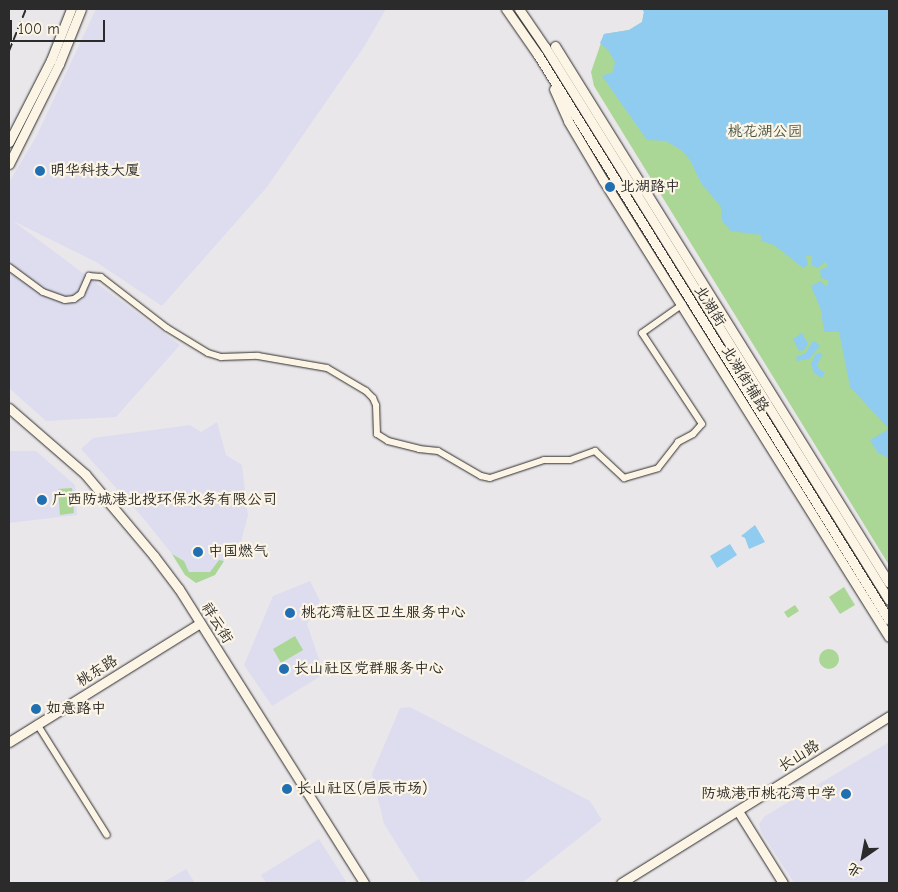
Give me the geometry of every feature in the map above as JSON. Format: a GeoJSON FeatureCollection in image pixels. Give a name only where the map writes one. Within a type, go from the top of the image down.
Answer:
{"type":"FeatureCollection","features":[{"type":"Feature","properties":{"kind":"street"},"geometry":{"type":"LineString","coordinates":[[9,142],[51,60],[71,9]]}},
{"type":"Feature","properties":{"kind":"street"},"geometry":{"type":"LineString","coordinates":[[9,164],[59,64],[81,9]]}},
{"type":"Feature","properties":{"kind":"street","name":"北湖街"},"geometry":{"type":"LineString","coordinates":[[506,9],[538,55],[668,273],[850,566],[889,620]]}},
{"type":"Feature","properties":{"kind":"street","name":"北湖街"},"geometry":{"type":"LineString","coordinates":[[519,9],[551,56],[889,600]]}},
{"type":"Feature","properties":{"kind":"street","name":"北湖街辅路"},"geometry":{"type":"LineString","coordinates":[[555,46],[889,583]]}},
{"type":"Feature","properties":{"kind":"street"},"geometry":{"type":"LineString","coordinates":[[9,267],[44,292],[66,300],[74,300],[81,294],[89,276],[101,277],[167,328],[208,353],[221,357],[258,356],[327,368],[366,391],[373,398],[376,405],[378,434],[388,440],[420,449],[438,450],[481,476],[490,478],[544,460],[570,460],[595,451],[624,478],[658,468],[678,442],[693,434],[702,424],[642,333],[683,304]]}},
{"type":"Feature","properties":{"kind":"street","name":"北湖街辅路"},"geometry":{"type":"LineString","coordinates":[[668,273],[683,304],[721,358]]}},
{"type":"Feature","properties":{"kind":"street","name":"祥云街"},"geometry":{"type":"LineString","coordinates":[[9,408],[84,474],[154,556],[200,623],[364,883]]}},
{"type":"Feature","properties":{"kind":"street"},"geometry":{"type":"LineString","coordinates":[[850,566],[889,637]]}},
{"type":"Feature","properties":{"kind":"street","name":"桃东路"},"geometry":{"type":"LineString","coordinates":[[9,742],[200,623]]}},
{"type":"Feature","properties":{"kind":"street","name":"长山路"},"geometry":{"type":"LineString","coordinates":[[621,883],[889,716]]}},
{"type":"Feature","properties":{"kind":"street"},"geometry":{"type":"LineString","coordinates":[[37,724],[107,835]]}},
{"type":"Feature","properties":{"kind":"street"},"geometry":{"type":"LineString","coordinates":[[738,811],[782,883]]}},
{"type":"Feature","properties":{"kind":"shaded area"},"geometry":{"type":"Polygon","coordinates":[[[96,9],[386,9],[364,47],[267,187],[162,306],[96,262],[13,221],[180,345],[116,417],[46,421],[9,388],[9,182],[36,137],[96,9]]]}},
{"type":"Feature","properties":{"kind":"shaded area"},"geometry":{"type":"Polygon","coordinates":[[[217,422],[226,455],[242,465],[248,515],[237,557],[228,553],[215,575],[196,583],[185,575],[172,554],[143,518],[81,449],[93,438],[190,425],[201,432],[217,422]]]}},
{"type":"Feature","properties":{"kind":"shaded area","name":"广西防城港北投环保水务有限公司"},"geometry":{"type":"Polygon","coordinates":[[[9,451],[36,451],[75,485],[77,515],[9,523],[9,451]]]}},
{"type":"Feature","properties":{"kind":"shaded area","name":"长山社区党群服务中心"},"geometry":{"type":"Polygon","coordinates":[[[310,581],[320,601],[307,624],[324,674],[272,706],[244,665],[273,596],[310,581]]]}},
{"type":"Feature","properties":{"kind":"shaded area"},"geometry":{"type":"Polygon","coordinates":[[[410,707],[590,801],[602,820],[522,883],[421,883],[384,824],[372,774],[400,708],[410,707]]]}},
{"type":"Feature","properties":{"kind":"shaded area","name":"防城港市桃花湾中学"},"geometry":{"type":"Polygon","coordinates":[[[889,742],[889,883],[794,883],[761,832],[759,824],[765,816],[889,742]]]}},
{"type":"Feature","properties":{"kind":"shaded area"},"geometry":{"type":"Polygon","coordinates":[[[319,839],[347,883],[266,883],[261,875],[319,839]]]}},
{"type":"Feature","properties":{"kind":"shaded area"},"geometry":{"type":"Polygon","coordinates":[[[186,869],[195,883],[162,883],[186,869]]]}},
{"type":"Feature","properties":{"kind":"green space","name":"桃花湖公园"},"geometry":{"type":"Polygon","coordinates":[[[642,9],[889,9],[889,565],[594,86],[591,72],[604,34],[629,30],[642,22],[644,12],[642,9]]]}},
{"type":"Feature","properties":{"kind":"green space"},"geometry":{"type":"Polygon","coordinates":[[[72,488],[74,513],[60,515],[58,489],[72,488]]]}},
{"type":"Feature","properties":{"kind":"green space"},"geometry":{"type":"Polygon","coordinates":[[[172,554],[184,561],[189,572],[210,572],[219,560],[224,561],[215,575],[196,583],[185,575],[172,554]]]}},
{"type":"Feature","properties":{"kind":"green space"},"geometry":{"type":"Polygon","coordinates":[[[844,587],[855,605],[840,614],[829,597],[844,587]]]}},
{"type":"Feature","properties":{"kind":"green space"},"geometry":{"type":"Polygon","coordinates":[[[795,605],[799,611],[788,618],[784,612],[795,605]]]}},
{"type":"Feature","properties":{"kind":"green space"},"geometry":{"type":"Polygon","coordinates":[[[295,636],[303,650],[281,663],[273,649],[295,636]]]}},
{"type":"Feature","properties":{"kind":"green space"},"geometry":{"type":"Polygon","coordinates":[[[829,649],[836,652],[839,659],[836,666],[829,669],[822,666],[819,659],[822,652],[829,649]]]}},
{"type":"Feature","properties":{"kind":"water","name":"桃花湖公园"},"geometry":{"type":"Polygon","coordinates":[[[642,9],[889,9],[889,429],[850,387],[839,332],[824,332],[821,310],[811,286],[820,281],[826,286],[829,281],[821,278],[820,270],[828,266],[825,262],[818,268],[811,265],[812,256],[806,256],[808,265],[803,268],[774,245],[761,241],[761,235],[731,231],[722,221],[721,207],[701,183],[690,160],[681,150],[666,141],[647,140],[602,76],[613,72],[615,62],[608,50],[600,43],[604,34],[629,30],[642,22],[644,12],[642,9]]]}},
{"type":"Feature","properties":{"kind":"water"},"geometry":{"type":"Polygon","coordinates":[[[802,333],[808,344],[804,350],[799,351],[793,339],[802,333]]]}},
{"type":"Feature","properties":{"kind":"water"},"geometry":{"type":"Polygon","coordinates":[[[815,341],[820,346],[809,359],[797,361],[796,357],[806,353],[812,342],[815,341]]]}},
{"type":"Feature","properties":{"kind":"water"},"geometry":{"type":"Polygon","coordinates":[[[820,352],[822,356],[817,365],[821,371],[825,372],[822,378],[814,373],[811,364],[815,355],[820,352]]]}},
{"type":"Feature","properties":{"kind":"water"},"geometry":{"type":"Polygon","coordinates":[[[889,429],[889,458],[878,453],[870,440],[889,429]]]}},
{"type":"Feature","properties":{"kind":"water"},"geometry":{"type":"Polygon","coordinates":[[[755,525],[765,542],[749,549],[745,538],[741,536],[755,525]]]}},
{"type":"Feature","properties":{"kind":"water"},"geometry":{"type":"Polygon","coordinates":[[[730,544],[737,555],[717,568],[710,556],[730,544]]]}},
{"type":"Feature","properties":{"kind":"railway"},"geometry":{"type":"LineString","coordinates":[[9,51],[26,9]]}},
{"type":"Feature","properties":{"kind":"place","name":"明华科技大厦"},"geometry":{"type":"Point","coordinates":[40,171]}},
{"type":"Feature","properties":{"kind":"place","name":"北湖路中"},"geometry":{"type":"Point","coordinates":[610,187]}},
{"type":"Feature","properties":{"kind":"place","name":"广西防城港北投环保水务有限公司"},"geometry":{"type":"Point","coordinates":[42,500]}},
{"type":"Feature","properties":{"kind":"place","name":"中国燃气"},"geometry":{"type":"Point","coordinates":[198,552]}},
{"type":"Feature","properties":{"kind":"place","name":"桃花湾社区卫生服务中心"},"geometry":{"type":"Point","coordinates":[290,613]}},
{"type":"Feature","properties":{"kind":"place","name":"长山社区党群服务中心"},"geometry":{"type":"Point","coordinates":[284,669]}},
{"type":"Feature","properties":{"kind":"place","name":"如意路中"},"geometry":{"type":"Point","coordinates":[36,709]}},
{"type":"Feature","properties":{"kind":"place","name":"长山社区(启辰市场)"},"geometry":{"type":"Point","coordinates":[287,789]}},
{"type":"Feature","properties":{"kind":"place","name":"防城港市桃花湾中学"},"geometry":{"type":"Point","coordinates":[846,794]}}]}
